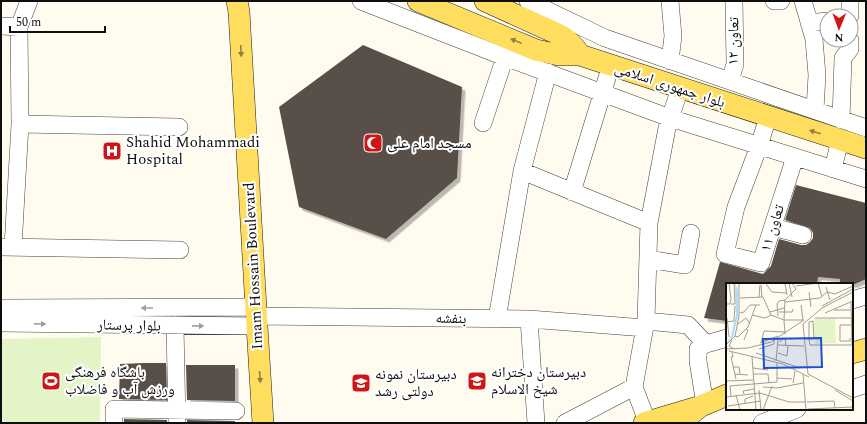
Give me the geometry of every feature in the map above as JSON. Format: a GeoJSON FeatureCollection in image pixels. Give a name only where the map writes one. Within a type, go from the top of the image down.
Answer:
{"type":"FeatureCollection","features":[{"type":"Feature","properties":{"kind":"main road","name":"بلوار جمهوری اسلامی"},"geometry":{"type":"LineString","coordinates":[[418,1],[533,58],[559,55],[580,55],[768,117],[840,130],[866,148]]}},
{"type":"Feature","properties":{"kind":"main road"},"geometry":{"type":"LineString","coordinates":[[485,1],[560,35],[567,39],[575,47],[580,55]]}},
{"type":"Feature","properties":{"kind":"main road","name":"Imam Hossain Boulevard"},"geometry":{"type":"LineString","coordinates":[[241,5],[256,316],[263,423]]}},
{"type":"Feature","properties":{"kind":"main road"},"geometry":{"type":"LineString","coordinates":[[853,353],[866,349]]}},
{"type":"Feature","properties":{"kind":"main road"},"geometry":{"type":"LineString","coordinates":[[646,422],[703,406],[726,395]]}},
{"type":"Feature","properties":{"kind":"main road"},"geometry":{"type":"LineString","coordinates":[[680,423],[703,406]]}},
{"type":"Feature","properties":{"kind":"street"},"geometry":{"type":"LineString","coordinates":[[29,1],[19,27],[20,124],[7,247],[180,250]]}},
{"type":"Feature","properties":{"kind":"street"},"geometry":{"type":"LineString","coordinates":[[361,1],[505,57],[533,58],[548,72],[670,118],[866,179]]}},
{"type":"Feature","properties":{"kind":"street"},"geometry":{"type":"LineString","coordinates":[[528,1],[605,38],[815,110],[840,130],[866,128]]}},
{"type":"Feature","properties":{"kind":"street"},"geometry":{"type":"LineString","coordinates":[[670,1],[673,36],[670,60]]}},
{"type":"Feature","properties":{"kind":"street","name":"تعاون ۱۲"},"geometry":{"type":"LineString","coordinates":[[730,82],[734,64],[734,1]]}},
{"type":"Feature","properties":{"kind":"street"},"geometry":{"type":"LineString","coordinates":[[774,1],[781,1]]}},
{"type":"Feature","properties":{"kind":"street"},"geometry":{"type":"LineString","coordinates":[[803,1],[814,39],[818,75],[815,110]]}},
{"type":"Feature","properties":{"kind":"street"},"geometry":{"type":"LineString","coordinates":[[809,23],[819,22]]}},
{"type":"Feature","properties":{"kind":"street"},"geometry":{"type":"LineString","coordinates":[[1,26],[19,27]]}},
{"type":"Feature","properties":{"kind":"street"},"geometry":{"type":"LineString","coordinates":[[833,169],[840,130],[843,58],[850,48]]}},
{"type":"Feature","properties":{"kind":"street"},"geometry":{"type":"LineString","coordinates":[[483,123],[505,57]]}},
{"type":"Feature","properties":{"kind":"street"},"geometry":{"type":"LineString","coordinates":[[572,192],[611,65]]}},
{"type":"Feature","properties":{"kind":"street"},"geometry":{"type":"LineString","coordinates":[[497,319],[522,171],[548,72]]}},
{"type":"Feature","properties":{"kind":"street"},"geometry":{"type":"LineString","coordinates":[[646,422],[634,387],[645,325],[649,223],[667,128],[680,88]]}},
{"type":"Feature","properties":{"kind":"street"},"geometry":{"type":"LineString","coordinates":[[759,146],[768,117]]}},
{"type":"Feature","properties":{"kind":"street"},"geometry":{"type":"LineString","coordinates":[[20,124],[179,127]]}},
{"type":"Feature","properties":{"kind":"street","name":"تعاون ۱۱"},"geometry":{"type":"LineString","coordinates":[[759,146],[736,207],[725,254],[761,263],[795,157]]}},
{"type":"Feature","properties":{"kind":"street"},"geometry":{"type":"LineString","coordinates":[[522,171],[649,223]]}},
{"type":"Feature","properties":{"kind":"street"},"geometry":{"type":"LineString","coordinates":[[773,227],[803,235]]}},
{"type":"Feature","properties":{"kind":"street"},"geometry":{"type":"LineString","coordinates":[[648,259],[685,265],[692,233]]}},
{"type":"Feature","properties":{"kind":"street","name":"بلوار پرستار"},"geometry":{"type":"LineString","coordinates":[[1,308],[256,316]]}},
{"type":"Feature","properties":{"kind":"street","name":"بلوار پرستار"},"geometry":{"type":"LineString","coordinates":[[1,323],[175,325],[256,316]]}},
{"type":"Feature","properties":{"kind":"street","name":"بنفشه"},"geometry":{"type":"LineString","coordinates":[[256,316],[529,319],[645,325],[688,325],[706,344]]}},
{"type":"Feature","properties":{"kind":"street"},"geometry":{"type":"LineString","coordinates":[[529,319],[536,423]]}},
{"type":"Feature","properties":{"kind":"street"},"geometry":{"type":"LineString","coordinates":[[175,325],[177,416]]}},
{"type":"Feature","properties":{"kind":"street"},"geometry":{"type":"LineString","coordinates":[[703,406],[698,349],[706,344],[726,338]]}},
{"type":"Feature","properties":{"kind":"street"},"geometry":{"type":"LineString","coordinates":[[853,389],[866,384]]}},
{"type":"Feature","properties":{"kind":"street"},"geometry":{"type":"LineString","coordinates":[[565,423],[634,387]]}},
{"type":"Feature","properties":{"kind":"street"},"geometry":{"type":"LineString","coordinates":[[114,423],[114,409],[177,416],[236,411]]}},
{"type":"Feature","properties":{"kind":"street"},"geometry":{"type":"LineString","coordinates":[[762,423],[794,410]]}},
{"type":"Feature","properties":{"kind":"green space","name":"باشگاه فرهنگی ورزش آب و فاضلاب"},"geometry":{"type":"Polygon","coordinates":[[[101,337],[100,423],[1,423],[1,339],[101,337]]]}},
{"type":"Feature","properties":{"kind":"building","name":"مسجد امام علی"},"geometry":{"type":"Polygon","coordinates":[[[363,45],[462,87],[457,178],[386,239],[299,207],[279,107],[363,45]]]}},
{"type":"Feature","properties":{"kind":"building"},"geometry":{"type":"Polygon","coordinates":[[[796,185],[866,203],[866,279],[855,284],[840,283],[840,279],[818,277],[817,283],[726,283],[726,321],[704,318],[720,262],[763,274],[771,266],[779,239],[806,245],[813,238],[813,233],[810,228],[785,220],[796,185]]]}},
{"type":"Feature","properties":{"kind":"building"},"geometry":{"type":"Polygon","coordinates":[[[166,363],[167,400],[119,399],[120,364],[166,363]]]}},
{"type":"Feature","properties":{"kind":"building"},"geometry":{"type":"Polygon","coordinates":[[[186,365],[235,365],[235,401],[187,400],[186,365]]]}},
{"type":"Feature","properties":{"kind":"building"},"geometry":{"type":"Polygon","coordinates":[[[124,419],[167,420],[167,423],[124,423],[124,419]]]}},
{"type":"Feature","properties":{"kind":"building"},"geometry":{"type":"Polygon","coordinates":[[[187,420],[235,421],[235,423],[187,423],[187,420]]]}},
{"type":"Feature","properties":{"kind":"place","name":"مسجد امام علی"},"geometry":{"type":"Point","coordinates":[373,143]}},
{"type":"Feature","properties":{"kind":"place","name":"Shahid Mohammadi Hospital"},"geometry":{"type":"Point","coordinates":[112,151]}},
{"type":"Feature","properties":{"kind":"place","name":"باشگاه فرهنگی ورزش آب و فاضلاب"},"geometry":{"type":"Point","coordinates":[51,381]}},
{"type":"Feature","properties":{"kind":"place","name":"دبیرستان دخترانه شیخ الاسلام"},"geometry":{"type":"Point","coordinates":[477,381]}},
{"type":"Feature","properties":{"kind":"place","name":"دبیرستان نمونه دولتی رشد"},"geometry":{"type":"Point","coordinates":[361,383]}}]}
